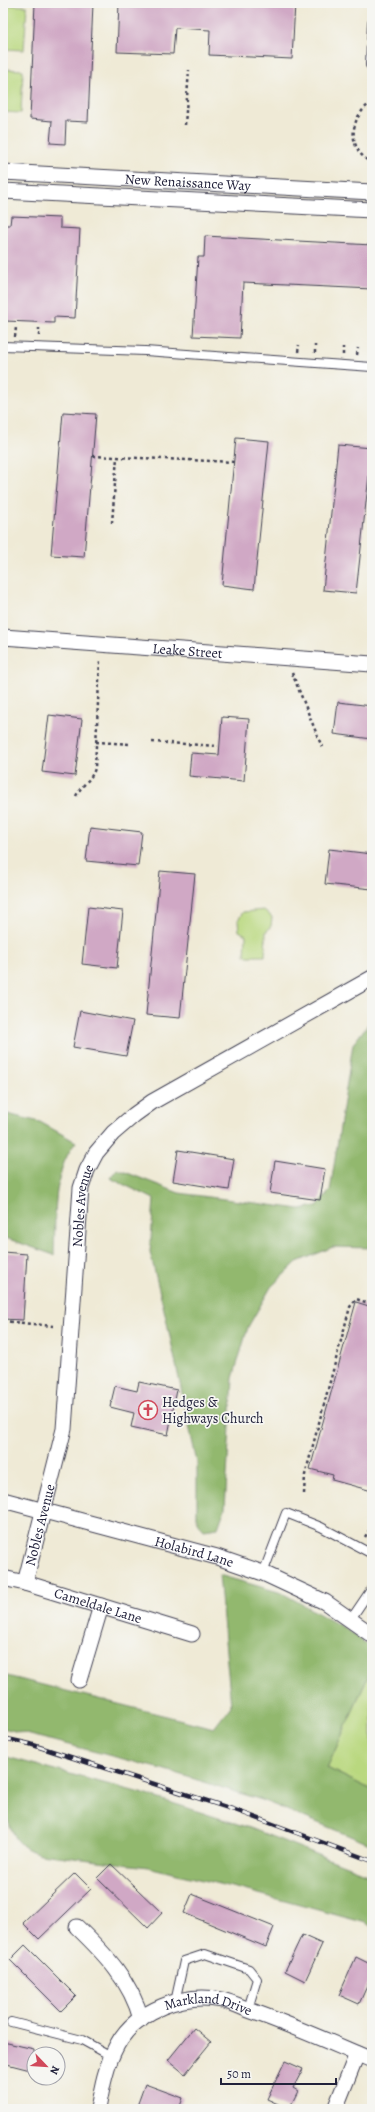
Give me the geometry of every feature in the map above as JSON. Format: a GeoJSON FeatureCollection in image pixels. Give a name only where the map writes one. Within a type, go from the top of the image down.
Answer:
{"type":"FeatureCollection","features":[{"type":"Feature","properties":{"kind":"street","name":"New Renaissance Way"},"geometry":{"type":"LineString","coordinates":[[3,172],[372,192]]}},
{"type":"Feature","properties":{"kind":"street","name":"New Renaissance Way"},"geometry":{"type":"LineString","coordinates":[[3,191],[372,210]]}},
{"type":"Feature","properties":{"kind":"street","name":"Leake Street"},"geometry":{"type":"LineString","coordinates":[[3,637],[372,664]]}},
{"type":"Feature","properties":{"kind":"street","name":"Nobles Avenue"},"geometry":{"type":"LineString","coordinates":[[25,1583],[66,1417],[81,1188],[86,1170],[96,1153],[113,1133],[152,1102],[372,978]]}},
{"type":"Feature","properties":{"kind":"street","name":"Holabird Lane"},"geometry":{"type":"LineString","coordinates":[[3,1500],[217,1557],[263,1573],[325,1602],[372,1635]]}},
{"type":"Feature","properties":{"kind":"street","name":"Cameldale Lane"},"geometry":{"type":"LineString","coordinates":[[3,1578],[25,1583],[192,1634]]}},
{"type":"Feature","properties":{"kind":"street"},"geometry":{"type":"LineString","coordinates":[[79,1680],[101,1606]]}},
{"type":"Feature","properties":{"kind":"street"},"geometry":{"type":"LineString","coordinates":[[78,1927],[107,1957],[121,1975],[132,1994],[141,2019]]}},
{"type":"Feature","properties":{"kind":"street","name":"Markland Drive"},"geometry":{"type":"LineString","coordinates":[[98,2109],[111,2056],[124,2036],[141,2019],[156,2009],[175,2002],[197,1998],[222,2000],[372,2060]]}},
{"type":"Feature","properties":{"kind":"street"},"geometry":{"type":"LineString","coordinates":[[336,2109],[357,2054]]}},
{"type":"Feature","properties":{"kind":"lane"},"geometry":{"type":"LineString","coordinates":[[372,22],[370,65],[372,66]]}},
{"type":"Feature","properties":{"kind":"lane"},"geometry":{"type":"LineString","coordinates":[[3,346],[145,351],[372,367]]}},
{"type":"Feature","properties":{"kind":"lane"},"geometry":{"type":"LineString","coordinates":[[263,1573],[286,1513],[321,1527],[372,1554]]}},
{"type":"Feature","properties":{"kind":"lane"},"geometry":{"type":"LineString","coordinates":[[351,1619],[372,1588]]}},
{"type":"Feature","properties":{"kind":"lane"},"geometry":{"type":"LineString","coordinates":[[175,2002],[184,1961],[205,1954],[248,1969],[257,1978],[248,2010]]}},
{"type":"Feature","properties":{"kind":"lane"},"geometry":{"type":"LineString","coordinates":[[11,2022],[82,2040],[111,2056]]}},
{"type":"Feature","properties":{"kind":"path"},"geometry":{"type":"LineString","coordinates":[[185,125],[189,70]]}},
{"type":"Feature","properties":{"kind":"path"},"geometry":{"type":"LineString","coordinates":[[372,102],[363,108],[357,116],[353,126],[353,137],[356,147],[362,156],[372,163]]}},
{"type":"Feature","properties":{"kind":"path"},"geometry":{"type":"LineString","coordinates":[[93,456],[234,462]]}},
{"type":"Feature","properties":{"kind":"path"},"geometry":{"type":"LineString","coordinates":[[112,523],[116,457]]}},
{"type":"Feature","properties":{"kind":"path"},"geometry":{"type":"LineString","coordinates":[[76,796],[79,789],[93,775],[100,654]]}},
{"type":"Feature","properties":{"kind":"path"},"geometry":{"type":"LineString","coordinates":[[290,667],[322,747]]}},
{"type":"Feature","properties":{"kind":"path"},"geometry":{"type":"LineString","coordinates":[[96,742],[131,744]]}},
{"type":"Feature","properties":{"kind":"path"},"geometry":{"type":"LineString","coordinates":[[152,742],[218,746]]}},
{"type":"Feature","properties":{"kind":"path"},"geometry":{"type":"LineString","coordinates":[[304,1494],[305,1475],[350,1307],[356,1299],[372,1304]]}},
{"type":"Feature","properties":{"kind":"path"},"geometry":{"type":"LineString","coordinates":[[3,1321],[53,1326]]}},
{"type":"Feature","properties":{"kind":"green space"},"geometry":{"type":"Polygon","coordinates":[[[3,5],[27,6],[24,50],[3,49],[3,5]]]}},
{"type":"Feature","properties":{"kind":"green space"},"geometry":{"type":"Polygon","coordinates":[[[3,69],[23,70],[21,113],[3,112],[3,69]]]}},
{"type":"Feature","properties":{"kind":"green space"},"geometry":{"type":"Polygon","coordinates":[[[264,910],[272,917],[271,926],[266,932],[265,956],[245,956],[246,935],[239,931],[238,920],[243,912],[264,910]]]}},
{"type":"Feature","properties":{"kind":"green space"},"geometry":{"type":"Polygon","coordinates":[[[372,1019],[372,1248],[333,1247],[297,1262],[271,1287],[248,1327],[233,1378],[225,1508],[218,1528],[204,1530],[197,1522],[197,1463],[166,1318],[150,1252],[154,1199],[110,1178],[117,1169],[179,1193],[300,1209],[317,1206],[330,1191],[353,1044],[372,1019]]]}},
{"type":"Feature","properties":{"kind":"green space"},"geometry":{"type":"Polygon","coordinates":[[[3,1113],[40,1122],[76,1142],[62,1167],[56,1196],[54,1255],[3,1237],[3,1113]]]}},
{"type":"Feature","properties":{"kind":"green space"},"geometry":{"type":"Polygon","coordinates":[[[219,1575],[282,1593],[346,1629],[372,1648],[372,1668],[327,1768],[372,1790],[372,1845],[262,1800],[162,1769],[3,1728],[3,1675],[214,1728],[231,1706],[219,1575]]]}},
{"type":"Feature","properties":{"kind":"green space"},"geometry":{"type":"Polygon","coordinates":[[[372,1668],[372,1790],[327,1768],[372,1668]]]}},
{"type":"Feature","properties":{"kind":"green space"},"geometry":{"type":"Polygon","coordinates":[[[3,1756],[144,1794],[250,1828],[372,1876],[372,1927],[366,1923],[244,1890],[148,1867],[34,1852],[19,1842],[13,1833],[8,1820],[3,1817],[3,1756]]]}},
{"type":"Feature","properties":{"kind":"building"},"geometry":{"type":"Polygon","coordinates":[[[35,3],[93,3],[88,122],[66,121],[65,144],[50,143],[52,121],[30,119],[35,3]]]}},
{"type":"Feature","properties":{"kind":"building"},"geometry":{"type":"Polygon","coordinates":[[[119,3],[295,3],[292,59],[209,55],[210,30],[175,28],[173,54],[117,52],[119,3]]]}},
{"type":"Feature","properties":{"kind":"building"},"geometry":{"type":"Polygon","coordinates":[[[11,216],[60,218],[60,228],[80,229],[75,318],[54,317],[54,323],[5,321],[6,315],[3,314],[3,225],[10,225],[11,216]]]}},
{"type":"Feature","properties":{"kind":"building"},"geometry":{"type":"Polygon","coordinates":[[[205,236],[372,245],[372,289],[243,283],[240,338],[193,336],[198,257],[204,257],[205,236]]]}},
{"type":"Feature","properties":{"kind":"building"},"geometry":{"type":"Polygon","coordinates":[[[63,412],[96,414],[84,557],[51,555],[63,412]]]}},
{"type":"Feature","properties":{"kind":"building"},"geometry":{"type":"Polygon","coordinates":[[[236,438],[269,441],[254,589],[222,585],[236,438]]]}},
{"type":"Feature","properties":{"kind":"building"},"geometry":{"type":"Polygon","coordinates":[[[338,445],[372,448],[356,593],[323,590],[338,445]]]}},
{"type":"Feature","properties":{"kind":"building"},"geometry":{"type":"Polygon","coordinates":[[[338,702],[372,706],[372,739],[334,734],[338,702]]]}},
{"type":"Feature","properties":{"kind":"building"},"geometry":{"type":"Polygon","coordinates":[[[49,715],[82,719],[75,776],[42,772],[49,715]]]}},
{"type":"Feature","properties":{"kind":"building"},"geometry":{"type":"Polygon","coordinates":[[[222,717],[249,719],[244,781],[189,776],[191,753],[219,755],[222,717]]]}},
{"type":"Feature","properties":{"kind":"building"},"geometry":{"type":"Polygon","coordinates":[[[90,826],[142,832],[138,866],[86,861],[90,826]]]}},
{"type":"Feature","properties":{"kind":"building"},"geometry":{"type":"Polygon","coordinates":[[[329,849],[372,854],[372,889],[325,884],[329,849]]]}},
{"type":"Feature","properties":{"kind":"building"},"geometry":{"type":"Polygon","coordinates":[[[160,871],[195,874],[180,1018],[146,1015],[160,871]]]}},
{"type":"Feature","properties":{"kind":"building"},"geometry":{"type":"Polygon","coordinates":[[[88,907],[123,911],[117,968],[82,964],[88,907]]]}},
{"type":"Feature","properties":{"kind":"building"},"geometry":{"type":"Polygon","coordinates":[[[80,1011],[133,1021],[126,1056],[73,1047],[80,1011]]]}},
{"type":"Feature","properties":{"kind":"building"},"geometry":{"type":"Polygon","coordinates":[[[178,1150],[234,1159],[229,1190],[173,1181],[178,1150]]]}},
{"type":"Feature","properties":{"kind":"building"},"geometry":{"type":"Polygon","coordinates":[[[275,1161],[325,1169],[320,1200],[270,1193],[275,1161]]]}},
{"type":"Feature","properties":{"kind":"building"},"geometry":{"type":"Polygon","coordinates":[[[3,1252],[27,1254],[23,1320],[3,1319],[3,1252]]]}},
{"type":"Feature","properties":{"kind":"building"},"geometry":{"type":"Polygon","coordinates":[[[356,1302],[372,1307],[372,1491],[332,1480],[333,1475],[310,1469],[356,1302]]]}},
{"type":"Feature","properties":{"kind":"building","name":"Hedges & Highways Church"},"geometry":{"type":"Polygon","coordinates":[[[139,1382],[177,1390],[168,1435],[131,1427],[134,1413],[110,1407],[115,1386],[137,1391],[139,1382]]]}},
{"type":"Feature","properties":{"kind":"building"},"geometry":{"type":"Polygon","coordinates":[[[111,1864],[162,1913],[148,1928],[97,1878],[111,1864]]]}},
{"type":"Feature","properties":{"kind":"building"},"geometry":{"type":"Polygon","coordinates":[[[75,1873],[91,1889],[39,1939],[23,1923],[75,1873]]]}},
{"type":"Feature","properties":{"kind":"building"},"geometry":{"type":"Polygon","coordinates":[[[192,1894],[274,1927],[266,1947],[184,1913],[192,1894]]]}},
{"type":"Feature","properties":{"kind":"building"},"geometry":{"type":"Polygon","coordinates":[[[302,1935],[322,1944],[305,1981],[285,1971],[302,1935]]]}},
{"type":"Feature","properties":{"kind":"building"},"geometry":{"type":"Polygon","coordinates":[[[25,1945],[76,1996],[61,2011],[10,1960],[25,1945]]]}},
{"type":"Feature","properties":{"kind":"building"},"geometry":{"type":"Polygon","coordinates":[[[356,1957],[372,1965],[372,1975],[359,2004],[339,1995],[356,1957]]]}},
{"type":"Feature","properties":{"kind":"building"},"geometry":{"type":"Polygon","coordinates":[[[194,2028],[211,2042],[185,2074],[168,2060],[194,2028]]]}},
{"type":"Feature","properties":{"kind":"building"},"geometry":{"type":"Polygon","coordinates":[[[3,2042],[26,2047],[26,2069],[3,2063],[3,2042]]]}},
{"type":"Feature","properties":{"kind":"building"},"geometry":{"type":"Polygon","coordinates":[[[285,2061],[303,2069],[293,2088],[298,2091],[289,2109],[267,2099],[285,2061]]]}},
{"type":"Feature","properties":{"kind":"building"},"geometry":{"type":"Polygon","coordinates":[[[145,2084],[183,2098],[179,2109],[146,2109],[137,2106],[145,2084]]]}},
{"type":"Feature","properties":{"kind":"railway"},"geometry":{"type":"LineString","coordinates":[[3,1738],[30,1744],[235,1810],[372,1861]]}},
{"type":"Feature","properties":{"kind":"place","name":"Hedges & Highways Church"},"geometry":{"type":"Point","coordinates":[148,1410]}}]}
